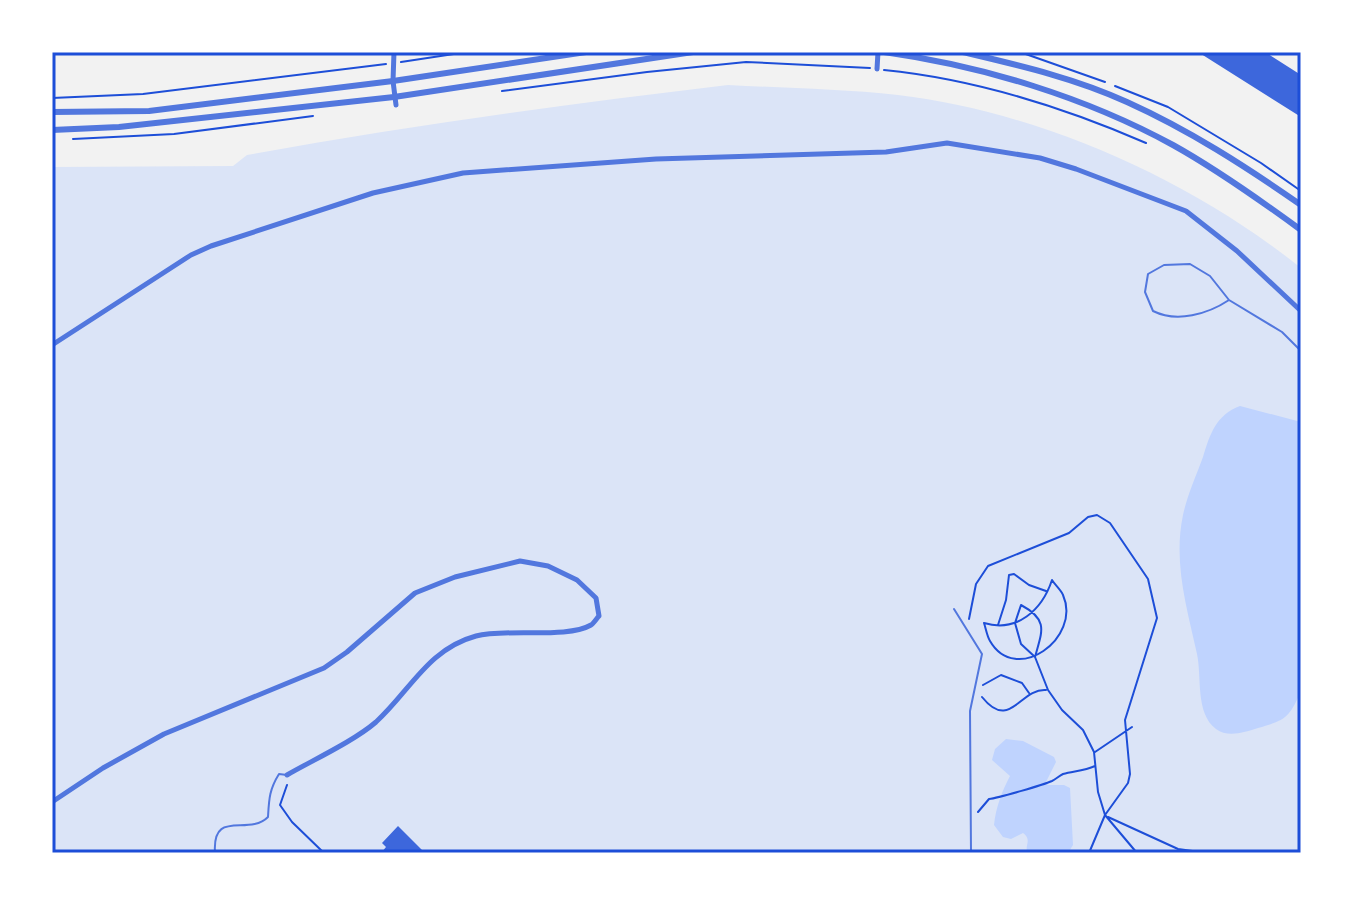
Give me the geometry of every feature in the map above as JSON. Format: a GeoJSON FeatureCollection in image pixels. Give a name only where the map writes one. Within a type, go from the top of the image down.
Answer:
{"type":"FeatureCollection","features":[{"type":"Feature","properties":{"kind":"street"},"geometry":{"type":"LineString","coordinates":[[394,52],[395,101]]}},
{"type":"Feature","properties":{"kind":"street"},"geometry":{"type":"LineString","coordinates":[[52,112],[149,111],[393,81],[586,52]]}},
{"type":"Feature","properties":{"kind":"street"},"geometry":{"type":"LineString","coordinates":[[52,130],[119,127],[395,101],[693,52]]}},
{"type":"Feature","properties":{"kind":"street"},"geometry":{"type":"LineString","coordinates":[[877,69],[881,52],[937,60],[1003,77],[1122,120],[1174,146],[1250,193],[1301,230]]}},
{"type":"Feature","properties":{"kind":"street"},"geometry":{"type":"LineString","coordinates":[[963,52],[1073,81],[1124,101],[1179,127],[1240,163],[1301,205]]}},
{"type":"Feature","properties":{"kind":"street"},"geometry":{"type":"LineString","coordinates":[[52,345],[191,255],[373,193],[463,173],[656,159],[886,152],[947,143],[1040,158],[1186,211],[1237,251],[1301,311]]}},
{"type":"Feature","properties":{"kind":"street"},"geometry":{"type":"LineString","coordinates":[[52,802],[103,768],[164,734],[324,668],[415,593],[455,577],[520,561],[548,566],[577,580],[596,598],[599,616],[592,625],[571,631],[498,632],[475,636],[451,646],[429,661],[374,724],[287,775]]}},
{"type":"Feature","properties":{"kind":"lane"},"geometry":{"type":"LineString","coordinates":[[1229,300],[1212,311],[1167,318],[1153,311],[1145,292],[1148,274],[1164,265],[1190,264],[1210,276],[1229,300],[1282,332],[1301,351]]}},
{"type":"Feature","properties":{"kind":"lane"},"geometry":{"type":"LineString","coordinates":[[954,609],[982,654],[970,711],[971,853]]}},
{"type":"Feature","properties":{"kind":"lane"},"geometry":{"type":"LineString","coordinates":[[215,853],[219,831],[227,825],[255,826],[268,817],[271,786],[279,774],[287,775]]}},
{"type":"Feature","properties":{"kind":"path"},"geometry":{"type":"LineString","coordinates":[[52,98],[143,94],[467,52]]}},
{"type":"Feature","properties":{"kind":"path"},"geometry":{"type":"LineString","coordinates":[[490,92],[746,62],[836,64],[930,74],[1003,92],[1089,118],[1157,147]]}},
{"type":"Feature","properties":{"kind":"path"},"geometry":{"type":"LineString","coordinates":[[66,139],[174,134],[324,114]]}},
{"type":"Feature","properties":{"kind":"path"},"geometry":{"type":"LineString","coordinates":[[967,628],[976,584],[988,566],[1069,533],[1088,517],[1097,515],[1110,523],[1148,579],[1157,618],[1125,720],[1130,774],[1128,783],[1105,815],[1089,853]]}},
{"type":"Feature","properties":{"kind":"path"},"geometry":{"type":"LineString","coordinates":[[998,626],[1009,575],[1014,574],[1029,585],[1048,592]]}},
{"type":"Feature","properties":{"kind":"path"},"geometry":{"type":"LineString","coordinates":[[1052,580],[1063,595],[1066,611],[1064,627],[1055,643],[1035,657],[1017,659],[1002,653],[990,642],[984,623],[998,626],[1015,623],[1033,612],[1048,592],[1052,580]]}},
{"type":"Feature","properties":{"kind":"path"},"geometry":{"type":"LineString","coordinates":[[1035,657],[1042,632],[1041,623],[1033,612],[1021,605],[1015,623],[1021,644],[1035,657],[1048,690],[1062,710],[1083,730],[1094,752],[1098,792],[1105,815],[1137,853]]}},
{"type":"Feature","properties":{"kind":"path"},"geometry":{"type":"LineString","coordinates":[[1029,693],[1022,683],[1001,675],[976,690],[996,709],[1005,710],[1021,705],[1029,693],[1048,690]]}},
{"type":"Feature","properties":{"kind":"path"},"geometry":{"type":"LineString","coordinates":[[1094,752],[1132,727]]}},
{"type":"Feature","properties":{"kind":"path"},"geometry":{"type":"LineString","coordinates":[[969,824],[989,799],[1096,766]]}},
{"type":"Feature","properties":{"kind":"path"},"geometry":{"type":"LineString","coordinates":[[287,785],[280,805],[292,822],[324,853]]}},
{"type":"Feature","properties":{"kind":"path"},"geometry":{"type":"LineString","coordinates":[[1105,815],[1178,849],[1207,853]]}},
{"type":"Feature","properties":{"kind":"shaded area"},"geometry":{"type":"Polygon","coordinates":[[[728,85],[898,95],[952,104],[1059,134],[1111,154],[1211,206],[1301,268],[1301,853],[52,853],[52,167],[233,166],[247,155],[367,134],[728,85]]]}},
{"type":"Feature","properties":{"kind":"water"},"geometry":{"type":"Polygon","coordinates":[[[1240,406],[1301,422],[1301,691],[1290,712],[1281,720],[1231,734],[1221,732],[1209,722],[1202,704],[1198,663],[1182,585],[1180,533],[1189,493],[1211,433],[1225,415],[1240,406]]]}},
{"type":"Feature","properties":{"kind":"water"},"geometry":{"type":"Polygon","coordinates":[[[1006,739],[1023,741],[1054,757],[1056,762],[1046,782],[1048,785],[1070,788],[1073,845],[1068,853],[1027,853],[1028,840],[1023,833],[1011,839],[1003,837],[994,825],[1010,776],[992,760],[995,749],[1006,739]]]}},
{"type":"Feature","properties":{"kind":"building"},"geometry":{"type":"Polygon","coordinates":[[[1198,52],[1265,52],[1301,75],[1301,117],[1198,52]]]}},
{"type":"Feature","properties":{"kind":"building"},"geometry":{"type":"Polygon","coordinates":[[[398,826],[425,853],[381,853],[386,847],[382,843],[398,826]]]}}]}
